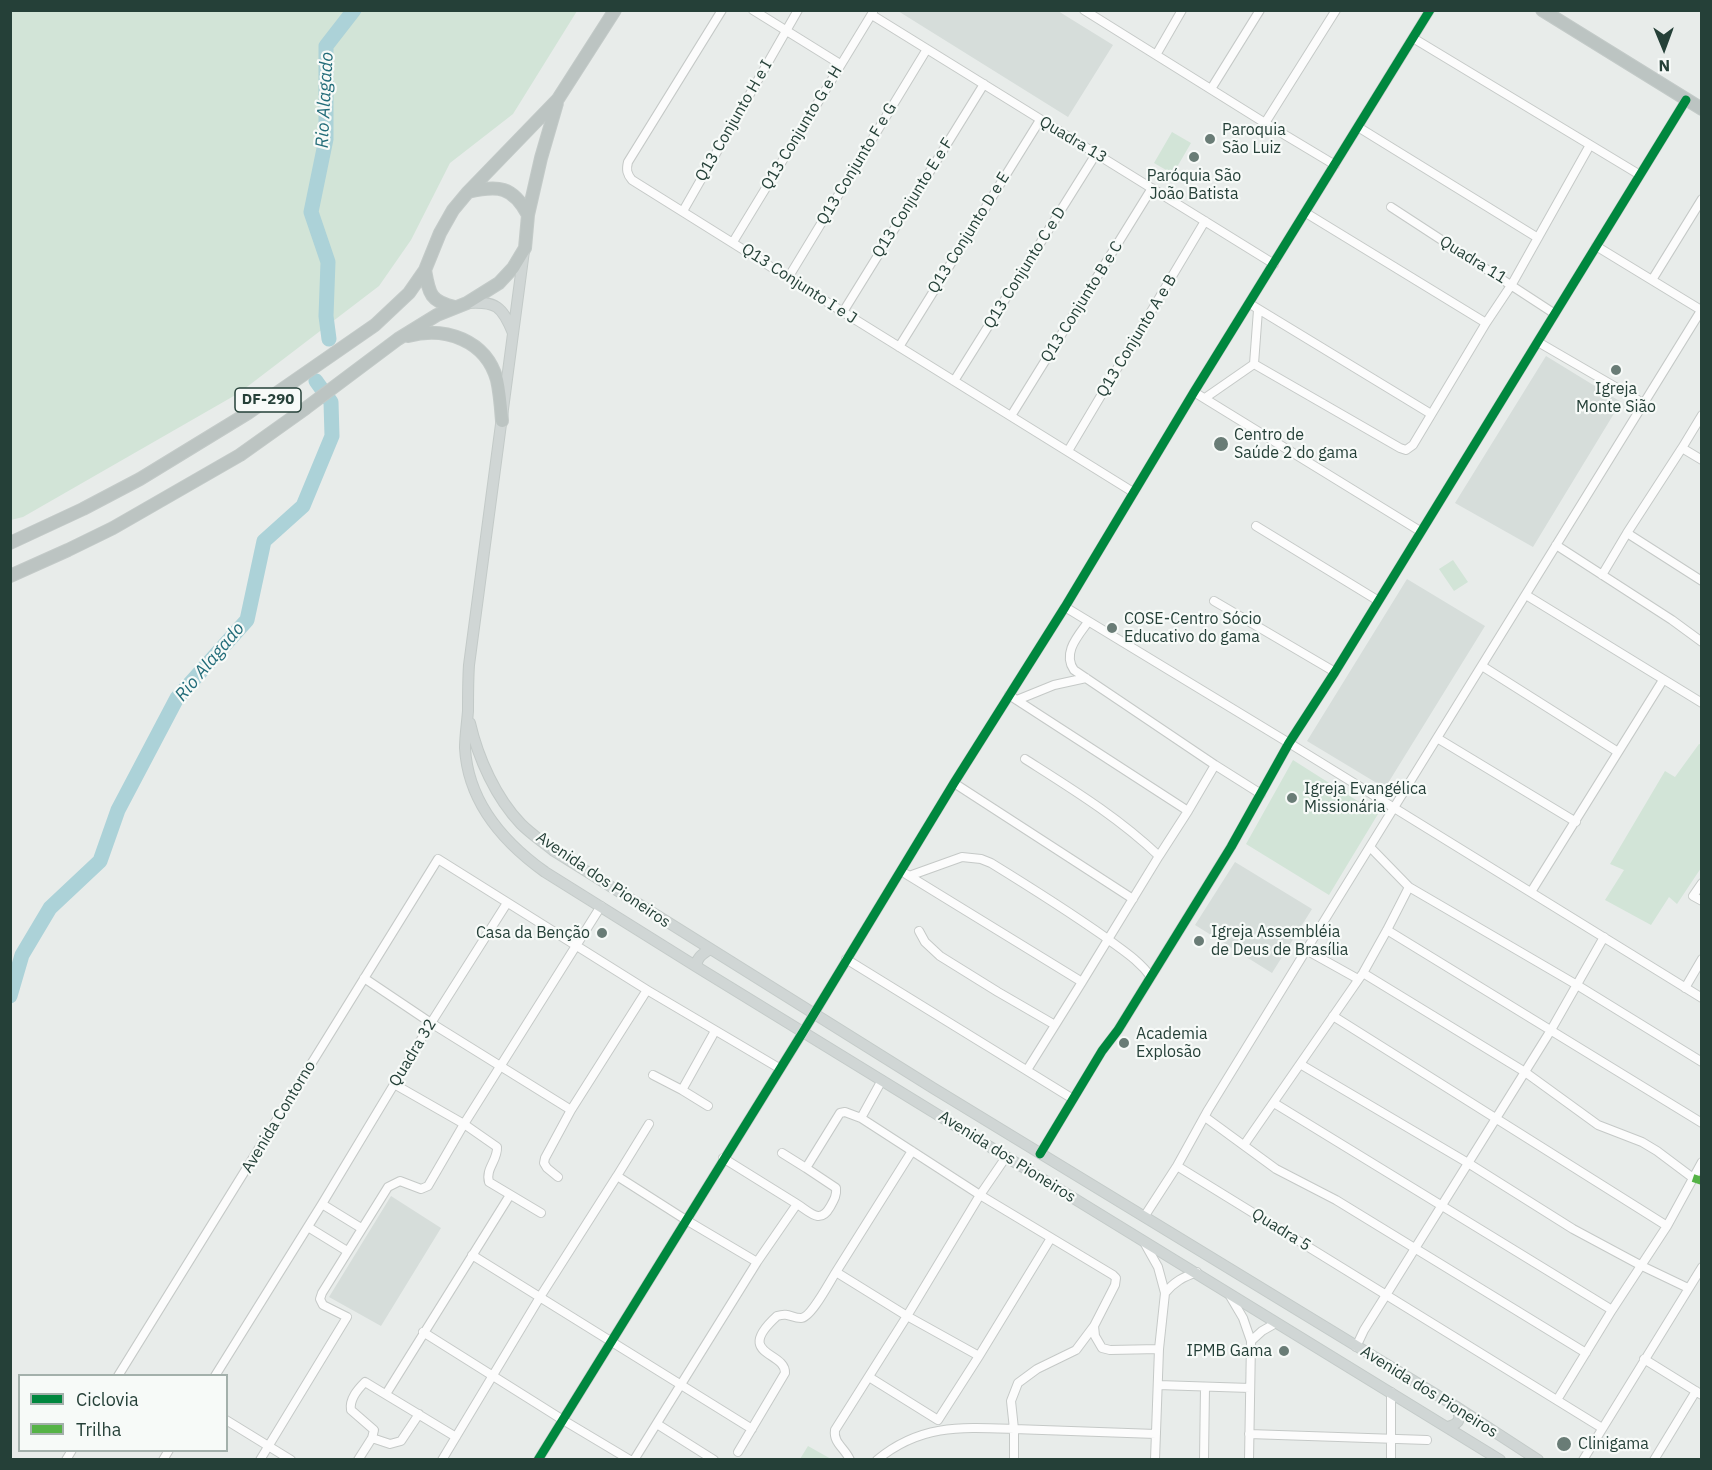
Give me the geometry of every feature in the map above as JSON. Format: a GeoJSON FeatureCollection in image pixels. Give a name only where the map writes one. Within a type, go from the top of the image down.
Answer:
{"type":"FeatureCollection","features":[{"type":"Feature","properties":{"kind":"highway","name":"DF-290"},"geometry":{"type":"LineString","coordinates":[[10,543],[83,509],[140,478],[248,413],[375,325],[409,293],[425,270],[440,233],[453,210],[558,99],[615,10]]}},
{"type":"Feature","properties":{"kind":"highway"},"geometry":{"type":"LineString","coordinates":[[1542,10],[1701,109]]}},
{"type":"Feature","properties":{"kind":"highway","name":"DF-290"},"geometry":{"type":"LineString","coordinates":[[10,576],[104,532],[215,470],[260,441],[398,339],[432,318],[461,305],[499,283],[513,268],[525,248],[528,215],[558,99]]}},
{"type":"Feature","properties":{"kind":"highway"},"geometry":{"type":"LineString","coordinates":[[468,192],[486,188],[502,189],[513,193],[522,202],[528,215]]}},
{"type":"Feature","properties":{"kind":"highway"},"geometry":{"type":"LineString","coordinates":[[425,270],[428,290],[433,298],[442,304],[461,305]]}},
{"type":"Feature","properties":{"kind":"highway"},"geometry":{"type":"LineString","coordinates":[[398,339],[415,334],[439,333],[460,337],[477,348],[487,358],[496,378],[502,422]]}},
{"type":"Feature","properties":{"kind":"main road"},"geometry":{"type":"LineString","coordinates":[[468,714],[469,665],[525,248]]}},
{"type":"Feature","properties":{"kind":"main road"},"geometry":{"type":"LineString","coordinates":[[461,305],[487,303],[495,305],[506,316],[513,334]]}},
{"type":"Feature","properties":{"kind":"main road","name":"Avenida dos Pioneiros"},"geometry":{"type":"LineString","coordinates":[[468,714],[478,752],[494,788],[520,823],[554,851],[949,1098],[1455,1406],[1538,1460]]}},
{"type":"Feature","properties":{"kind":"main road","name":"Avenida dos Pioneiros"},"geometry":{"type":"LineString","coordinates":[[468,714],[465,749],[470,780],[490,820],[524,857],[697,967],[1500,1460]]}},
{"type":"Feature","properties":{"kind":"main road"},"geometry":{"type":"LineString","coordinates":[[506,840],[510,830],[520,823]]}},
{"type":"Feature","properties":{"kind":"main road"},"geometry":{"type":"LineString","coordinates":[[697,967],[696,963],[699,958],[710,949]]}},
{"type":"Feature","properties":{"kind":"main road"},"geometry":{"type":"LineString","coordinates":[[925,1106],[931,1101],[933,1088]]}},
{"type":"Feature","properties":{"kind":"main road"},"geometry":{"type":"LineString","coordinates":[[937,1114],[949,1098]]}},
{"type":"Feature","properties":{"kind":"main road"},"geometry":{"type":"LineString","coordinates":[[1184,1265],[1186,1256],[1192,1251],[1201,1252]]}},
{"type":"Feature","properties":{"kind":"main road"},"geometry":{"type":"LineString","coordinates":[[1448,1427],[1456,1424],[1460,1419],[1460,1413],[1455,1406]]}},
{"type":"Feature","properties":{"kind":"street","name":"Q13 Conjunto I e J"},"geometry":{"type":"LineString","coordinates":[[722,10],[628,162],[628,175],[632,180],[1133,492]]}},
{"type":"Feature","properties":{"kind":"street"},"geometry":{"type":"LineString","coordinates":[[753,10],[840,64]]}},
{"type":"Feature","properties":{"kind":"street","name":"Q13 Conjunto H e I"},"geometry":{"type":"LineString","coordinates":[[683,211],[798,10]]}},
{"type":"Feature","properties":{"kind":"street"},"geometry":{"type":"LineString","coordinates":[[1084,10],[1335,165]]}},
{"type":"Feature","properties":{"kind":"street"},"geometry":{"type":"LineString","coordinates":[[1156,55],[1182,10]]}},
{"type":"Feature","properties":{"kind":"street"},"geometry":{"type":"LineString","coordinates":[[1211,89],[1260,10]]}},
{"type":"Feature","properties":{"kind":"street"},"geometry":{"type":"LineString","coordinates":[[1265,123],[1336,10]]}},
{"type":"Feature","properties":{"kind":"street"},"geometry":{"type":"LineString","coordinates":[[538,1460],[954,783],[1013,697],[1133,492],[1430,10]]}},
{"type":"Feature","properties":{"kind":"street","name":"Quadra 13"},"geometry":{"type":"LineString","coordinates":[[873,13],[1040,120],[1274,264]]}},
{"type":"Feature","properties":{"kind":"street","name":"Q13 Conjunto G e H"},"geometry":{"type":"LineString","coordinates":[[733,242],[873,13]]}},
{"type":"Feature","properties":{"kind":"street"},"geometry":{"type":"LineString","coordinates":[[1413,38],[1640,175]]}},
{"type":"Feature","properties":{"kind":"street","name":"Q13 Conjunto F e G"},"geometry":{"type":"LineString","coordinates":[[788,278],[927,49]]}},
{"type":"Feature","properties":{"kind":"street","name":"Q13 Conjunto E e F"},"geometry":{"type":"LineString","coordinates":[[843,312],[984,84]]}},
{"type":"Feature","properties":{"kind":"street"},"geometry":{"type":"LineString","coordinates":[[1040,1154],[1231,847],[1289,743],[1335,672],[1377,600],[1686,100]]}},
{"type":"Feature","properties":{"kind":"street","name":"Q13 Conjunto D e E"},"geometry":{"type":"LineString","coordinates":[[898,347],[1040,120]]}},
{"type":"Feature","properties":{"kind":"street"},"geometry":{"type":"LineString","coordinates":[[1358,127],[1538,238]]}},
{"type":"Feature","properties":{"kind":"street"},"geometry":{"type":"LineString","coordinates":[[1254,364],[1407,450],[1413,445],[1512,284],[1590,145]]}},
{"type":"Feature","properties":{"kind":"street","name":"Q13 Conjunto C e D"},"geometry":{"type":"LineString","coordinates":[[954,381],[1096,154]]}},
{"type":"Feature","properties":{"kind":"street","name":"Q13 Conjunto B e C"},"geometry":{"type":"LineString","coordinates":[[1011,416],[1152,188]]}},
{"type":"Feature","properties":{"kind":"street"},"geometry":{"type":"LineString","coordinates":[[1653,280],[1701,199]]}},
{"type":"Feature","properties":{"kind":"street","name":"Quadra 11"},"geometry":{"type":"LineString","coordinates":[[1391,207],[1555,314]]}},
{"type":"Feature","properties":{"kind":"street"},"geometry":{"type":"LineString","coordinates":[[1306,213],[1486,323]]}},
{"type":"Feature","properties":{"kind":"street","name":"Q13 Conjunto A e B"},"geometry":{"type":"LineString","coordinates":[[1068,451],[1205,221]]}},
{"type":"Feature","properties":{"kind":"street"},"geometry":{"type":"LineString","coordinates":[[1144,1217],[1701,310],[1596,246]]}},
{"type":"Feature","properties":{"kind":"street"},"geometry":{"type":"LineString","coordinates":[[1250,304],[1431,414]]}},
{"type":"Feature","properties":{"kind":"street"},"geometry":{"type":"LineString","coordinates":[[1254,364],[1258,309]]}},
{"type":"Feature","properties":{"kind":"street"},"geometry":{"type":"LineString","coordinates":[[1538,342],[1643,403]]}},
{"type":"Feature","properties":{"kind":"street"},"geometry":{"type":"LineString","coordinates":[[1205,398],[1254,364]]}},
{"type":"Feature","properties":{"kind":"street"},"geometry":{"type":"LineString","coordinates":[[1194,392],[1420,531]]}},
{"type":"Feature","properties":{"kind":"street"},"geometry":{"type":"LineString","coordinates":[[1602,575],[1701,415]]}},
{"type":"Feature","properties":{"kind":"street"},"geometry":{"type":"LineString","coordinates":[[1682,447],[1701,460]]}},
{"type":"Feature","properties":{"kind":"street"},"geometry":{"type":"LineString","coordinates":[[1256,526],[1377,600]]}},
{"type":"Feature","properties":{"kind":"street"},"geometry":{"type":"LineString","coordinates":[[1627,533],[1701,581]]}},
{"type":"Feature","properties":{"kind":"street"},"geometry":{"type":"LineString","coordinates":[[1556,545],[1672,620],[1701,642]]}},
{"type":"Feature","properties":{"kind":"street"},"geometry":{"type":"LineString","coordinates":[[1526,595],[1701,703]]}},
{"type":"Feature","properties":{"kind":"street"},"geometry":{"type":"LineString","coordinates":[[1214,601],[1335,672]]}},
{"type":"Feature","properties":{"kind":"street"},"geometry":{"type":"LineString","coordinates":[[1065,608],[1289,743],[1701,998]]}},
{"type":"Feature","properties":{"kind":"street"},"geometry":{"type":"LineString","coordinates":[[1088,622],[1074,642],[1068,657],[1074,670],[1262,794]]}},
{"type":"Feature","properties":{"kind":"street"},"geometry":{"type":"LineString","coordinates":[[1482,666],[1618,752]]}},
{"type":"Feature","properties":{"kind":"street"},"geometry":{"type":"LineString","coordinates":[[1013,697],[1086,678]]}},
{"type":"Feature","properties":{"kind":"street"},"geometry":{"type":"LineString","coordinates":[[1531,892],[1663,680]]}},
{"type":"Feature","properties":{"kind":"street"},"geometry":{"type":"LineString","coordinates":[[1013,697],[1188,811]]}},
{"type":"Feature","properties":{"kind":"street"},"geometry":{"type":"LineString","coordinates":[[1437,738],[1576,822]]}},
{"type":"Feature","properties":{"kind":"street"},"geometry":{"type":"LineString","coordinates":[[1025,759],[1110,814],[1159,855]]}},
{"type":"Feature","properties":{"kind":"street"},"geometry":{"type":"LineString","coordinates":[[1027,1070],[1215,765]]}},
{"type":"Feature","properties":{"kind":"street"},"geometry":{"type":"LineString","coordinates":[[954,783],[1133,899]]}},
{"type":"Feature","properties":{"kind":"street"},"geometry":{"type":"LineString","coordinates":[[1370,847],[1409,887],[1701,1062]]}},
{"type":"Feature","properties":{"kind":"street"},"geometry":{"type":"LineString","coordinates":[[909,876],[962,857],[981,859],[991,863],[1108,939],[1142,964],[1151,977]]}},
{"type":"Feature","properties":{"kind":"street","name":"Avenida Contorno"},"geometry":{"type":"LineString","coordinates":[[119,1374],[438,859],[507,903]]}},
{"type":"Feature","properties":{"kind":"street"},"geometry":{"type":"LineString","coordinates":[[900,871],[1082,982]]}},
{"type":"Feature","properties":{"kind":"street"},"geometry":{"type":"LineString","coordinates":[[1701,883],[1693,896],[1701,902]]}},
{"type":"Feature","properties":{"kind":"street"},"geometry":{"type":"LineString","coordinates":[[1244,1145],[1361,976],[1409,887]]}},
{"type":"Feature","properties":{"kind":"street"},"geometry":{"type":"LineString","coordinates":[[507,903],[779,1068]]}},
{"type":"Feature","properties":{"kind":"street","name":"Quadra 32"},"geometry":{"type":"LineString","coordinates":[[216,1374],[507,903]]}},
{"type":"Feature","properties":{"kind":"street"},"geometry":{"type":"LineString","coordinates":[[260,1460],[347,1317],[323,1305],[320,1299],[361,1228],[393,1183],[400,1181],[421,1189],[428,1186],[464,1124],[601,906]]}},
{"type":"Feature","properties":{"kind":"street"},"geometry":{"type":"LineString","coordinates":[[1387,930],[1701,1123]]}},
{"type":"Feature","properties":{"kind":"street"},"geometry":{"type":"LineString","coordinates":[[919,932],[925,942],[940,957],[1055,1024]]}},
{"type":"Feature","properties":{"kind":"street"},"geometry":{"type":"LineString","coordinates":[[1356,1347],[1364,1330],[1551,1030],[1604,937]]}},
{"type":"Feature","properties":{"kind":"street"},"geometry":{"type":"LineString","coordinates":[[1306,950],[1361,976],[1525,1072],[1598,1125],[1642,1142],[1693,1178]]}},
{"type":"Feature","properties":{"kind":"street"},"geometry":{"type":"LineString","coordinates":[[846,959],[1073,1100]]}},
{"type":"Feature","properties":{"kind":"street"},"geometry":{"type":"LineString","coordinates":[[1685,988],[1701,959]]}},
{"type":"Feature","properties":{"kind":"street"},"geometry":{"type":"LineString","coordinates":[[364,978],[431,1023],[571,1110]]}},
{"type":"Feature","properties":{"kind":"street"},"geometry":{"type":"LineString","coordinates":[[558,1177],[544,1163],[545,1158],[571,1110],[647,990]]}},
{"type":"Feature","properties":{"kind":"street"},"geometry":{"type":"LineString","coordinates":[[1333,1016],[1667,1226]]}},
{"type":"Feature","properties":{"kind":"street"},"geometry":{"type":"LineString","coordinates":[[682,1090],[716,1031]]}},
{"type":"Feature","properties":{"kind":"street"},"geometry":{"type":"LineString","coordinates":[[1300,1064],[1468,1163],[1573,1229],[1688,1288]]}},
{"type":"Feature","properties":{"kind":"street"},"geometry":{"type":"LineString","coordinates":[[653,1075],[708,1106]]}},
{"type":"Feature","properties":{"kind":"street"},"geometry":{"type":"LineString","coordinates":[[861,1118],[882,1080]]}},
{"type":"Feature","properties":{"kind":"street"},"geometry":{"type":"LineString","coordinates":[[394,1084],[464,1124],[497,1147],[498,1152],[487,1174],[489,1182],[541,1213]]}},
{"type":"Feature","properties":{"kind":"street"},"geometry":{"type":"LineString","coordinates":[[1274,1103],[1612,1310]]}},
{"type":"Feature","properties":{"kind":"street"},"geometry":{"type":"LineString","coordinates":[[806,1168],[840,1113],[845,1112],[861,1118],[980,1196],[1116,1278],[1115,1285],[1094,1326],[1076,1350],[1036,1369],[1018,1383],[1011,1401],[1014,1460]]}},
{"type":"Feature","properties":{"kind":"street"},"geometry":{"type":"LineString","coordinates":[[1205,1117],[1275,1169],[1336,1200],[1586,1353]]}},
{"type":"Feature","properties":{"kind":"street"},"geometry":{"type":"LineString","coordinates":[[442,1460],[540,1297],[649,1124]]}},
{"type":"Feature","properties":{"kind":"street"},"geometry":{"type":"LineString","coordinates":[[738,1452],[786,1368],[763,1350],[760,1345],[761,1336],[777,1316],[788,1314],[801,1318],[809,1314],[912,1151]]}},
{"type":"Feature","properties":{"kind":"street"},"geometry":{"type":"LineString","coordinates":[[723,1158],[815,1216],[824,1215],[836,1195],[834,1185],[782,1153]]}},
{"type":"Feature","properties":{"kind":"street"},"geometry":{"type":"LineString","coordinates":[[850,1460],[848,1454],[837,1442],[834,1435],[835,1430],[1006,1157]]}},
{"type":"Feature","properties":{"kind":"street"},"geometry":{"type":"LineString","coordinates":[[1557,1400],[1667,1226],[1701,1162]]}},
{"type":"Feature","properties":{"kind":"street","name":"Quadra 5"},"geometry":{"type":"LineString","coordinates":[[1177,1166],[1602,1428]]}},
{"type":"Feature","properties":{"kind":"street"},"geometry":{"type":"LineString","coordinates":[[617,1176],[757,1262]]}},
{"type":"Feature","properties":{"kind":"street"},"geometry":{"type":"LineString","coordinates":[[386,1394],[510,1195]]}},
{"type":"Feature","properties":{"kind":"street"},"geometry":{"type":"LineString","coordinates":[[322,1204],[361,1228]]}},
{"type":"Feature","properties":{"kind":"street"},"geometry":{"type":"LineString","coordinates":[[423,1332],[563,1420],[632,1460],[657,1424],[757,1262],[797,1204]]}},
{"type":"Feature","properties":{"kind":"street"},"geometry":{"type":"LineString","coordinates":[[308,1227],[347,1251]]}},
{"type":"Feature","properties":{"kind":"street"},"geometry":{"type":"LineString","coordinates":[[938,1420],[1051,1238]]}},
{"type":"Feature","properties":{"kind":"street"},"geometry":{"type":"LineString","coordinates":[[1142,1239],[1158,1267],[1165,1293],[1159,1349],[1155,1460]]}},
{"type":"Feature","properties":{"kind":"street"},"geometry":{"type":"LineString","coordinates":[[472,1255],[752,1430]]}},
{"type":"Feature","properties":{"kind":"street"},"geometry":{"type":"LineString","coordinates":[[1583,1460],[1701,1266]]}},
{"type":"Feature","properties":{"kind":"street"},"geometry":{"type":"LineString","coordinates":[[836,1272],[907,1316],[979,1356]]}},
{"type":"Feature","properties":{"kind":"street"},"geometry":{"type":"LineString","coordinates":[[1165,1293],[1173,1284],[1197,1272]]}},
{"type":"Feature","properties":{"kind":"street"},"geometry":{"type":"LineString","coordinates":[[1226,1290],[1243,1318],[1251,1341],[1249,1460]]}},
{"type":"Feature","properties":{"kind":"street"},"geometry":{"type":"LineString","coordinates":[[1251,1341],[1276,1323]]}},
{"type":"Feature","properties":{"kind":"street"},"geometry":{"type":"LineString","coordinates":[[1094,1326],[1095,1336],[1102,1348],[1110,1350],[1159,1349]]}},
{"type":"Feature","properties":{"kind":"street"},"geometry":{"type":"LineString","coordinates":[[1644,1359],[1699,1393],[1654,1460]]}},
{"type":"Feature","properties":{"kind":"street"},"geometry":{"type":"LineString","coordinates":[[869,1377],[951,1428]]}},
{"type":"Feature","properties":{"kind":"street"},"geometry":{"type":"LineString","coordinates":[[358,1460],[372,1438],[374,1430],[351,1410],[351,1400],[365,1382],[456,1437]]}},
{"type":"Feature","properties":{"kind":"street"},"geometry":{"type":"LineString","coordinates":[[1158,1385],[1250,1388]]}},
{"type":"Feature","properties":{"kind":"street"},"geometry":{"type":"LineString","coordinates":[[1204,1460],[1205,1387]]}},
{"type":"Feature","properties":{"kind":"street"},"geometry":{"type":"LineString","coordinates":[[1391,1392],[1391,1460]]}},
{"type":"Feature","properties":{"kind":"street"},"geometry":{"type":"LineString","coordinates":[[372,1438],[390,1444],[401,1441],[419,1414]]}},
{"type":"Feature","properties":{"kind":"street"},"geometry":{"type":"LineString","coordinates":[[228,1421],[291,1460]]}},
{"type":"Feature","properties":{"kind":"street"},"geometry":{"type":"LineString","coordinates":[[657,1424],[714,1460]]}},
{"type":"Feature","properties":{"kind":"street"},"geometry":{"type":"LineString","coordinates":[[877,1460],[903,1442],[951,1428],[1156,1434]]}},
{"type":"Feature","properties":{"kind":"street"},"geometry":{"type":"LineString","coordinates":[[1249,1434],[1427,1440]]}},
{"type":"Feature","properties":{"kind":"shaded area"},"geometry":{"type":"Polygon","coordinates":[[[898,11],[1058,11],[1113,45],[1068,117],[898,11]]]}},
{"type":"Feature","properties":{"kind":"shaded area"},"geometry":{"type":"Polygon","coordinates":[[[1546,356],[1621,402],[1533,547],[1455,503],[1546,356]]]}},
{"type":"Feature","properties":{"kind":"shaded area"},"geometry":{"type":"Polygon","coordinates":[[[1407,579],[1485,626],[1385,788],[1307,741],[1407,579]]]}},
{"type":"Feature","properties":{"kind":"shaded area"},"geometry":{"type":"Polygon","coordinates":[[[1235,862],[1312,909],[1272,973],[1195,925],[1235,862]]]}},
{"type":"Feature","properties":{"kind":"shaded area"},"geometry":{"type":"Polygon","coordinates":[[[391,1196],[441,1228],[381,1326],[329,1297],[391,1196]]]}},
{"type":"Feature","properties":{"kind":"green space"},"geometry":{"type":"Polygon","coordinates":[[[11,10],[577,11],[513,114],[450,163],[411,240],[379,286],[239,393],[23,517],[11,520],[11,10]]]}},
{"type":"Feature","properties":{"kind":"green space"},"geometry":{"type":"Polygon","coordinates":[[[1172,132],[1191,143],[1173,174],[1154,163],[1172,132]]]}},
{"type":"Feature","properties":{"kind":"green space"},"geometry":{"type":"Polygon","coordinates":[[[1453,560],[1468,582],[1454,591],[1439,569],[1453,560]]]}},
{"type":"Feature","properties":{"kind":"green space"},"geometry":{"type":"Polygon","coordinates":[[[1699,744],[1702,745],[1701,868],[1677,904],[1669,897],[1651,925],[1605,900],[1624,870],[1610,864],[1665,771],[1675,777],[1699,744]]]}},
{"type":"Feature","properties":{"kind":"green space"},"geometry":{"type":"Polygon","coordinates":[[[1293,760],[1378,814],[1329,895],[1246,844],[1293,760]]]}},
{"type":"Feature","properties":{"kind":"green space"},"geometry":{"type":"Polygon","coordinates":[[[808,1446],[831,1459],[800,1459],[808,1446]]]}},
{"type":"Feature","properties":{"kind":"waterway","name":"Rio Alagado"},"geometry":{"type":"LineString","coordinates":[[329,339],[326,316],[328,262],[311,212],[326,139],[326,46],[354,10]]}},
{"type":"Feature","properties":{"kind":"waterway","name":"Rio Alagado"},"geometry":{"type":"LineString","coordinates":[[10,996],[22,955],[50,908],[100,861],[118,810],[177,698],[247,620],[264,541],[303,506],[332,436],[331,402],[316,381]]}},
{"type":"Feature","properties":{"kind":"marked path"},"geometry":{"type":"LineString","coordinates":[[1693,1178],[1702,1181]]}},
{"type":"Feature","properties":{"kind":"cycle path"},"geometry":{"type":"LineString","coordinates":[[538,1460],[954,783],[1065,607],[1194,392],[1430,10]]}},
{"type":"Feature","properties":{"kind":"cycle path"},"geometry":{"type":"LineString","coordinates":[[1040,1154],[1231,847],[1289,743],[1335,672],[1686,100]]}},
{"type":"Feature","properties":{"kind":"place","name":"Paroquia São Luiz"},"geometry":{"type":"Point","coordinates":[1210,139]}},
{"type":"Feature","properties":{"kind":"place","name":"Paróquia São João Batista"},"geometry":{"type":"Point","coordinates":[1194,157]}},
{"type":"Feature","properties":{"kind":"place","name":"Igreja Monte Sião"},"geometry":{"type":"Point","coordinates":[1616,370]}},
{"type":"Feature","properties":{"kind":"place","name":"Centro de Saúde 2 do gama"},"geometry":{"type":"Point","coordinates":[1221,444]}},
{"type":"Feature","properties":{"kind":"place","name":"COSE-Centro Sócio Educativo do gama"},"geometry":{"type":"Point","coordinates":[1112,628]}},
{"type":"Feature","properties":{"kind":"place","name":"Igreja Evangélica Missionária"},"geometry":{"type":"Point","coordinates":[1292,798]}},
{"type":"Feature","properties":{"kind":"place","name":"Casa da Benção"},"geometry":{"type":"Point","coordinates":[602,933]}},
{"type":"Feature","properties":{"kind":"place","name":"Igreja Assembléia de Deus de Brasília"},"geometry":{"type":"Point","coordinates":[1199,941]}},
{"type":"Feature","properties":{"kind":"place","name":"Academia Explosão"},"geometry":{"type":"Point","coordinates":[1124,1043]}},
{"type":"Feature","properties":{"kind":"place","name":"IPMB Gama"},"geometry":{"type":"Point","coordinates":[1284,1351]}},
{"type":"Feature","properties":{"kind":"place","name":"Clinigama"},"geometry":{"type":"Point","coordinates":[1564,1444]}}]}
